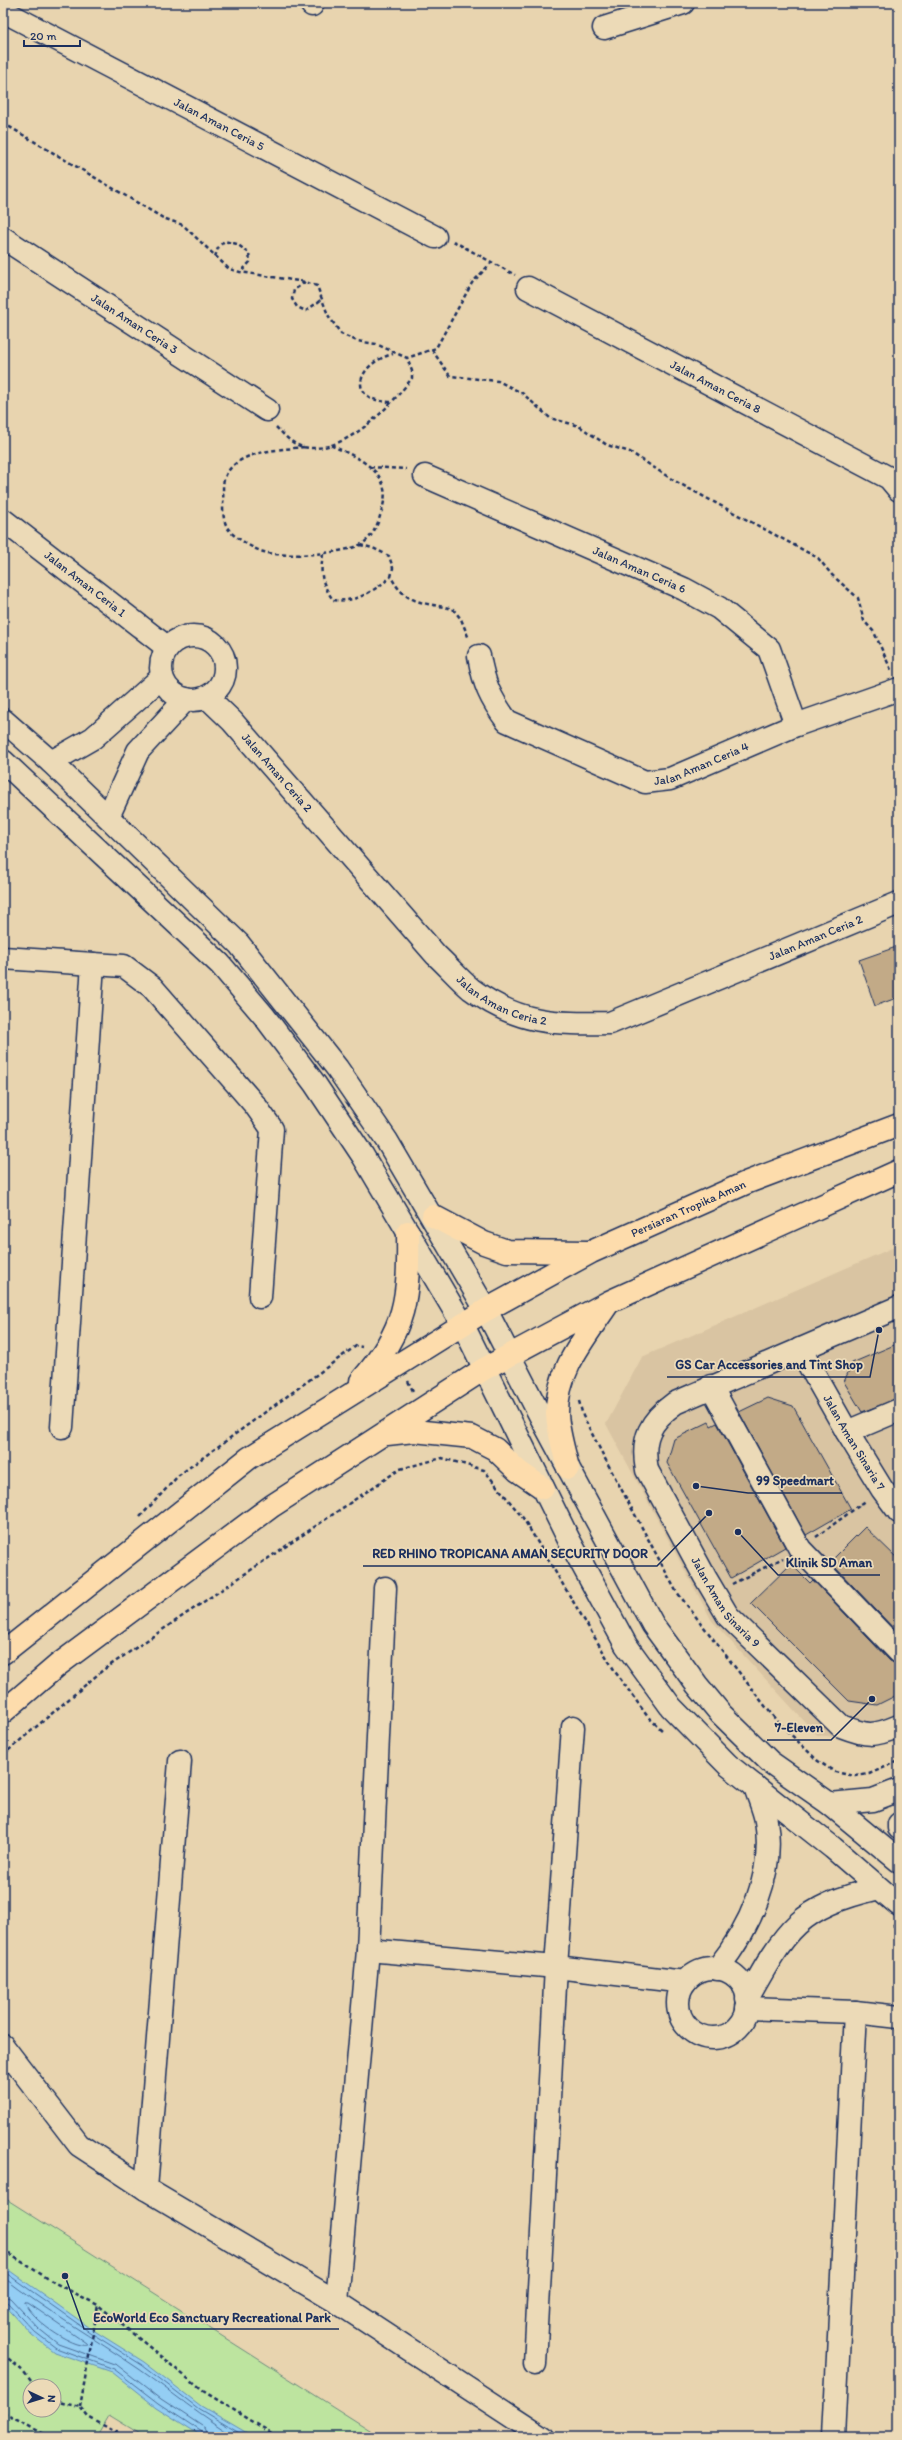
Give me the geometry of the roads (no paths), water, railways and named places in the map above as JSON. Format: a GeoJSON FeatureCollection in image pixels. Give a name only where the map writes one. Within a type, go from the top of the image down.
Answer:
{"type":"FeatureCollection","features":[{"type":"Feature","properties":{"kind":"main road","name":"Persiaran Tropika Aman"},"geometry":{"type":"LineString","coordinates":[[3,1653],[249,1458],[486,1310],[591,1252],[748,1182],[899,1125]]}},
{"type":"Feature","properties":{"kind":"main road"},"geometry":{"type":"LineString","coordinates":[[3,1712],[58,1665],[272,1506],[484,1369],[609,1302],[899,1171]]}},
{"type":"Feature","properties":{"kind":"main road"},"geometry":{"type":"LineString","coordinates":[[433,1216],[484,1243],[506,1251],[540,1253],[591,1252]]}},
{"type":"Feature","properties":{"kind":"main road"},"geometry":{"type":"LineString","coordinates":[[347,1397],[370,1371],[395,1333],[407,1291],[408,1232]]}},
{"type":"Feature","properties":{"kind":"main road"},"geometry":{"type":"LineString","coordinates":[[568,1468],[557,1414],[564,1375],[572,1354],[609,1302]]}},
{"type":"Feature","properties":{"kind":"main road"},"geometry":{"type":"LineString","coordinates":[[385,1434],[421,1432],[472,1437],[495,1449],[518,1471],[543,1488]]}},
{"type":"Feature","properties":{"kind":"street"},"geometry":{"type":"LineString","coordinates":[[604,28],[683,3]]}},
{"type":"Feature","properties":{"kind":"street","name":"Jalan Aman Ceria 5"},"geometry":{"type":"LineString","coordinates":[[3,11],[435,237]]}},
{"type":"Feature","properties":{"kind":"street","name":"Jalan Aman Ceria 3"},"geometry":{"type":"LineString","coordinates":[[3,238],[267,410]]}},
{"type":"Feature","properties":{"kind":"street","name":"Jalan Aman Ceria 8"},"geometry":{"type":"LineString","coordinates":[[528,288],[889,478],[899,490]]}},
{"type":"Feature","properties":{"kind":"street","name":"Jalan Aman Ceria 6"},"geometry":{"type":"LineString","coordinates":[[425,476],[684,589],[719,608],[769,649],[796,725]]}},
{"type":"Feature","properties":{"kind":"street","name":"Jalan Aman Ceria 1"},"geometry":{"type":"LineString","coordinates":[[3,520],[168,648]]}},
{"type":"Feature","properties":{"kind":"street"},"geometry":{"type":"LineString","coordinates":[[185,636],[205,638],[214,643],[225,661],[225,672],[222,682],[216,691],[207,697],[197,700],[186,699],[176,695],[167,687],[162,677],[163,657],[168,648],[185,636]]}},
{"type":"Feature","properties":{"kind":"street","name":"Jalan Aman Ceria 4"},"geometry":{"type":"LineString","coordinates":[[479,656],[484,680],[492,701],[507,721],[645,782],[670,779],[896,681]]}},
{"type":"Feature","properties":{"kind":"street"},"geometry":{"type":"LineString","coordinates":[[51,762],[93,738],[162,677]]}},
{"type":"Feature","properties":{"kind":"street","name":"Jalan Aman Ceria 2"},"geometry":{"type":"LineString","coordinates":[[207,697],[248,738],[436,955],[471,989],[512,1013],[531,1020],[566,1024],[610,1023],[899,903]]}},
{"type":"Feature","properties":{"kind":"street"},"geometry":{"type":"LineString","coordinates":[[108,817],[138,751],[186,699]]}},
{"type":"Feature","properties":{"kind":"street"},"geometry":{"type":"LineString","coordinates":[[3,720],[51,762],[240,944],[337,1068],[387,1141],[433,1216],[486,1310],[568,1468],[653,1625],[697,1684],[721,1714],[770,1762],[830,1804],[899,1861]]}},
{"type":"Feature","properties":{"kind":"street"},"geometry":{"type":"LineString","coordinates":[[3,761],[220,964],[264,1016],[315,1084],[363,1156],[463,1325],[569,1540],[626,1645],[671,1707],[728,1765],[899,1905]]}},
{"type":"Feature","properties":{"kind":"street"},"geometry":{"type":"LineString","coordinates":[[3,958],[124,966],[152,987],[255,1105],[272,1129],[260,1298]]}},
{"type":"Feature","properties":{"kind":"street"},"geometry":{"type":"LineString","coordinates":[[62,1427],[93,964]]}},
{"type":"Feature","properties":{"kind":"street","name":"Jalan Aman Sinaria 9"},"geometry":{"type":"LineString","coordinates":[[899,1307],[706,1388],[675,1403],[654,1420],[647,1437],[644,1454],[647,1470],[728,1616],[824,1712],[841,1726],[860,1733],[879,1735],[899,1726]]}},
{"type":"Feature","properties":{"kind":"street","name":"Jalan Aman Sinaria 7"},"geometry":{"type":"LineString","coordinates":[[800,1349],[847,1432],[897,1507]]}},
{"type":"Feature","properties":{"kind":"street"},"geometry":{"type":"LineString","coordinates":[[706,1388],[800,1549],[899,1652]]}},
{"type":"Feature","properties":{"kind":"street"},"geometry":{"type":"LineString","coordinates":[[847,1432],[899,1410]]}},
{"type":"Feature","properties":{"kind":"street"},"geometry":{"type":"LineString","coordinates":[[337,2302],[368,1950],[385,1588]]}},
{"type":"Feature","properties":{"kind":"street"},"geometry":{"type":"LineString","coordinates":[[535,2364],[556,1967],[573,1728]]}},
{"type":"Feature","properties":{"kind":"street"},"geometry":{"type":"LineString","coordinates":[[146,2189],[180,1761]]}},
{"type":"Feature","properties":{"kind":"street"},"geometry":{"type":"LineString","coordinates":[[717,1969],[732,1950],[760,1896],[768,1859],[766,1820],[754,1786]]}},
{"type":"Feature","properties":{"kind":"street"},"geometry":{"type":"LineString","coordinates":[[830,1804],[873,1800],[899,1790]]}},
{"type":"Feature","properties":{"kind":"street"},"geometry":{"type":"LineString","coordinates":[[747,2004],[740,1982],[734,1976],[717,1969],[700,1971],[685,1982],[678,1999],[680,2017],[692,2031],[699,2036],[717,2038],[730,2034],[740,2025],[747,2004],[774,1951],[794,1926],[816,1910],[836,1901],[879,1888]]}},
{"type":"Feature","properties":{"kind":"street"},"geometry":{"type":"LineString","coordinates":[[368,1950],[556,1967],[685,1982]]}},
{"type":"Feature","properties":{"kind":"street"},"geometry":{"type":"LineString","coordinates":[[747,2004],[855,2012],[899,2017]]}},
{"type":"Feature","properties":{"kind":"street"},"geometry":{"type":"LineString","coordinates":[[834,2437],[855,2012]]}},
{"type":"Feature","properties":{"kind":"street"},"geometry":{"type":"LineString","coordinates":[[3,2046],[79,2145],[146,2189],[337,2302],[543,2437]]}},
{"type":"Feature","properties":{"kind":"water"},"geometry":{"type":"Polygon","coordinates":[[[3,2266],[93,2330],[144,2362],[201,2406],[254,2437],[203,2437],[156,2407],[112,2372],[54,2352],[32,2335],[3,2303],[3,2266]]]}},
{"type":"Feature","properties":{"kind":"place","name":"GS Car Accessories and Tint Shop"},"geometry":{"type":"Point","coordinates":[879,1330]}},
{"type":"Feature","properties":{"kind":"place","name":"99 Speedmart"},"geometry":{"type":"Point","coordinates":[696,1486]}},
{"type":"Feature","properties":{"kind":"place","name":"RED RHINO TROPICANA AMAN SECURITY DOOR"},"geometry":{"type":"Point","coordinates":[709,1513]}},
{"type":"Feature","properties":{"kind":"place","name":"Klinik SD Aman"},"geometry":{"type":"Point","coordinates":[738,1532]}},
{"type":"Feature","properties":{"kind":"place","name":"7-Eleven"},"geometry":{"type":"Point","coordinates":[872,1699]}},
{"type":"Feature","properties":{"kind":"place","name":"EcoWorld Eco Sanctuary Recreational Park"},"geometry":{"type":"Point","coordinates":[65,2276]}}]}
